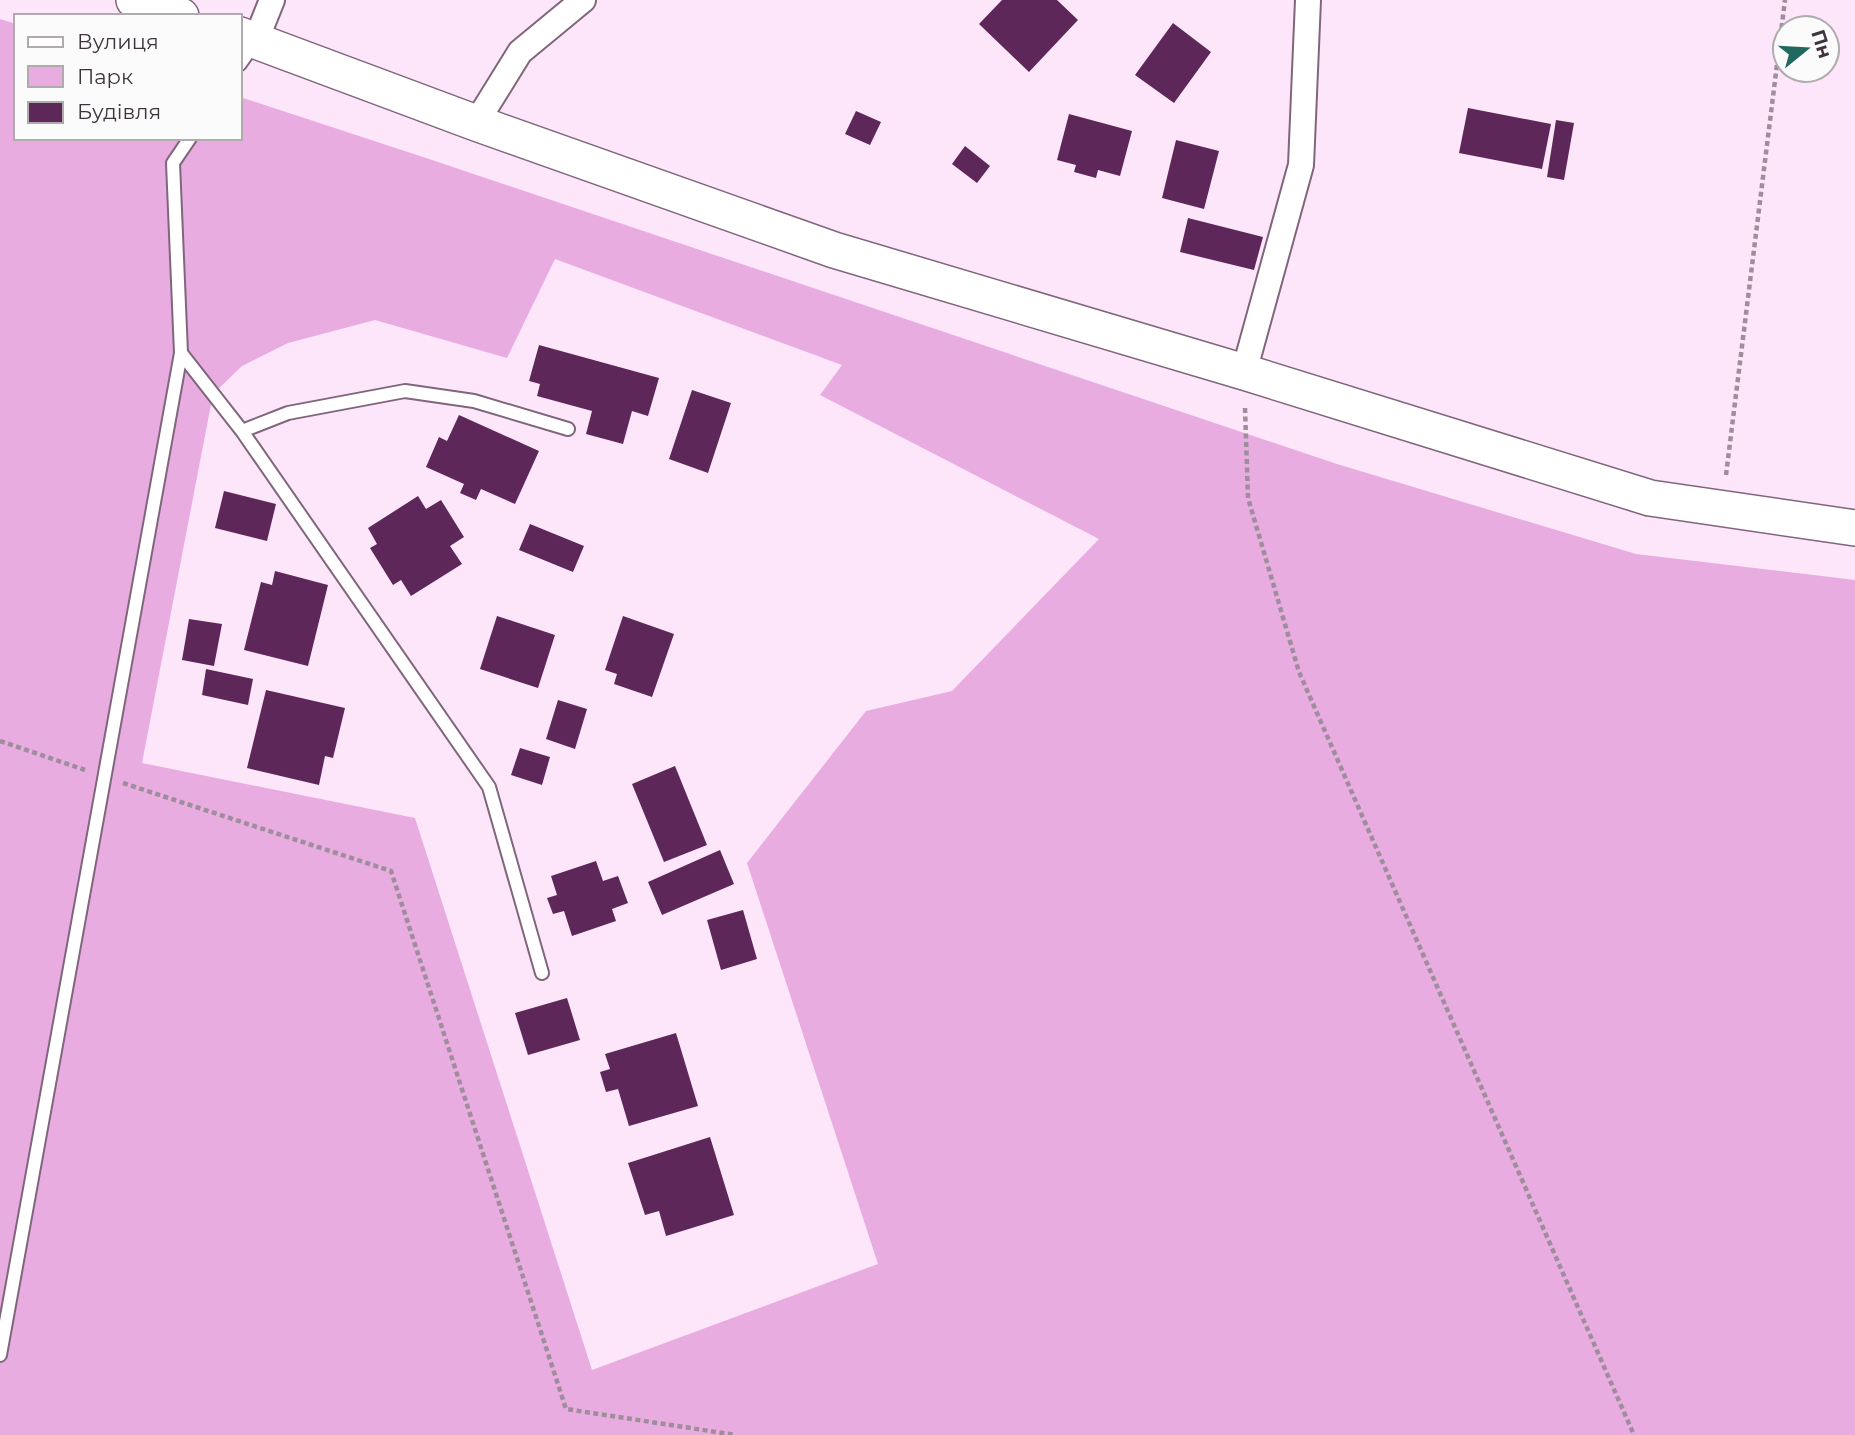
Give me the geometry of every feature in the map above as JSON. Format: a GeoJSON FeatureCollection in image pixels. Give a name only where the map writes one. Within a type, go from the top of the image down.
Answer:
{"type":"FeatureCollection","features":[{"type":"Feature","properties":{"kind":"main road"},"geometry":{"type":"LineString","coordinates":[[134,0],[175,14]]}},
{"type":"Feature","properties":{"kind":"main road"},"geometry":{"type":"LineString","coordinates":[[245,47],[476,123],[834,250],[1244,372],[1650,498],[1855,527]]}},
{"type":"Feature","properties":{"kind":"street"},"geometry":{"type":"LineString","coordinates":[[245,47],[272,0]]}},
{"type":"Feature","properties":{"kind":"street"},"geometry":{"type":"LineString","coordinates":[[476,123],[520,52],[583,0]]}},
{"type":"Feature","properties":{"kind":"street"},"geometry":{"type":"LineString","coordinates":[[1244,372],[1301,165],[1308,0]]}},
{"type":"Feature","properties":{"kind":"lane"},"geometry":{"type":"LineString","coordinates":[[0,1355],[181,353],[173,163],[189,140]]}},
{"type":"Feature","properties":{"kind":"lane"},"geometry":{"type":"LineString","coordinates":[[181,353],[242,431],[489,787],[542,973]]}},
{"type":"Feature","properties":{"kind":"lane"},"geometry":{"type":"LineString","coordinates":[[242,431],[288,413],[405,391],[474,401],[568,429]]}},
{"type":"Feature","properties":{"kind":"path"},"geometry":{"type":"LineString","coordinates":[[1721,509],[1786,0]]}},
{"type":"Feature","properties":{"kind":"path"},"geometry":{"type":"LineString","coordinates":[[1244,372],[1248,498],[1299,671],[1634,1435]]}},
{"type":"Feature","properties":{"kind":"path"},"geometry":{"type":"LineString","coordinates":[[0,741],[391,870],[566,1409],[736,1435]]}},
{"type":"Feature","properties":{"kind":"green space"},"geometry":{"type":"Polygon","coordinates":[[[0,19],[14,23],[14,140],[242,140],[242,98],[1337,464],[1636,554],[1855,580],[1855,1435],[0,1435],[0,19]],[[555,259],[507,358],[375,320],[288,343],[242,366],[213,394],[142,763],[415,818],[592,1370],[878,1264],[747,863],[866,711],[952,691],[1099,539],[820,395],[842,365],[555,259]]]}},
{"type":"Feature","properties":{"kind":"building"},"geometry":{"type":"Polygon","coordinates":[[[1002,0],[1057,0],[1078,20],[1029,72],[979,24],[1002,0]]]}},
{"type":"Feature","properties":{"kind":"building"},"geometry":{"type":"Polygon","coordinates":[[[1173,23],[1211,52],[1174,103],[1135,75],[1173,23]]]}},
{"type":"Feature","properties":{"kind":"building"},"geometry":{"type":"Polygon","coordinates":[[[1468,108],[1551,124],[1542,169],[1459,153],[1468,108]]]}},
{"type":"Feature","properties":{"kind":"building"},"geometry":{"type":"Polygon","coordinates":[[[856,111],[881,122],[870,145],[845,134],[856,111]]]}},
{"type":"Feature","properties":{"kind":"building"},"geometry":{"type":"Polygon","coordinates":[[[1069,114],[1132,131],[1120,176],[1098,170],[1096,178],[1074,172],[1076,165],[1057,160],[1069,114]]]}},
{"type":"Feature","properties":{"kind":"building"},"geometry":{"type":"Polygon","coordinates":[[[1556,120],[1574,123],[1564,180],[1547,177],[1556,120]]]}},
{"type":"Feature","properties":{"kind":"building"},"geometry":{"type":"Polygon","coordinates":[[[1176,140],[1219,151],[1204,209],[1162,198],[1176,140]]]}},
{"type":"Feature","properties":{"kind":"building"},"geometry":{"type":"Polygon","coordinates":[[[965,146],[990,166],[977,183],[952,164],[965,146]]]}},
{"type":"Feature","properties":{"kind":"building"},"geometry":{"type":"Polygon","coordinates":[[[1188,218],[1263,237],[1254,270],[1180,252],[1188,218]]]}},
{"type":"Feature","properties":{"kind":"building"},"geometry":{"type":"Polygon","coordinates":[[[539,345],[659,378],[648,416],[632,411],[623,444],[586,434],[592,411],[537,396],[540,384],[529,381],[539,345]]]}},
{"type":"Feature","properties":{"kind":"building"},"geometry":{"type":"Polygon","coordinates":[[[692,390],[731,403],[708,473],[669,459],[692,390]]]}},
{"type":"Feature","properties":{"kind":"building"},"geometry":{"type":"Polygon","coordinates":[[[459,415],[539,451],[515,504],[481,489],[476,500],[460,493],[464,484],[426,467],[439,437],[447,441],[459,415]]]}},
{"type":"Feature","properties":{"kind":"building"},"geometry":{"type":"Polygon","coordinates":[[[224,491],[276,504],[267,541],[215,528],[224,491]]]}},
{"type":"Feature","properties":{"kind":"building"},"geometry":{"type":"Polygon","coordinates":[[[418,496],[426,509],[441,500],[464,537],[450,546],[462,564],[411,596],[401,580],[393,585],[370,548],[377,544],[368,528],[418,496]]]}},
{"type":"Feature","properties":{"kind":"building"},"geometry":{"type":"Polygon","coordinates":[[[530,524],[584,546],[573,572],[519,550],[530,524]]]}},
{"type":"Feature","properties":{"kind":"building"},"geometry":{"type":"Polygon","coordinates":[[[275,571],[328,585],[308,666],[244,650],[261,582],[272,585],[275,571]]]}},
{"type":"Feature","properties":{"kind":"building"},"geometry":{"type":"Polygon","coordinates":[[[497,616],[555,635],[538,688],[480,669],[497,616]]]}},
{"type":"Feature","properties":{"kind":"building"},"geometry":{"type":"Polygon","coordinates":[[[623,616],[674,634],[652,697],[614,684],[617,674],[605,670],[623,616]]]}},
{"type":"Feature","properties":{"kind":"building"},"geometry":{"type":"Polygon","coordinates":[[[189,619],[222,624],[214,666],[182,660],[189,619]]]}},
{"type":"Feature","properties":{"kind":"building"},"geometry":{"type":"Polygon","coordinates":[[[206,669],[253,679],[248,705],[202,695],[206,669]]]}},
{"type":"Feature","properties":{"kind":"building"},"geometry":{"type":"Polygon","coordinates":[[[266,690],[345,708],[333,758],[325,756],[319,785],[247,768],[266,690]]]}},
{"type":"Feature","properties":{"kind":"building"},"geometry":{"type":"Polygon","coordinates":[[[558,700],[587,709],[575,749],[546,739],[558,700]]]}},
{"type":"Feature","properties":{"kind":"building"},"geometry":{"type":"Polygon","coordinates":[[[520,748],[550,757],[542,785],[511,775],[520,748]]]}},
{"type":"Feature","properties":{"kind":"building"},"geometry":{"type":"Polygon","coordinates":[[[675,766],[707,845],[664,862],[632,784],[675,766]]]}},
{"type":"Feature","properties":{"kind":"building"},"geometry":{"type":"Polygon","coordinates":[[[720,850],[734,884],[662,915],[648,882],[720,850]]]}},
{"type":"Feature","properties":{"kind":"building"},"geometry":{"type":"Polygon","coordinates":[[[596,861],[603,881],[618,876],[628,903],[612,909],[616,921],[572,936],[564,911],[553,914],[547,898],[557,895],[551,876],[596,861]]]}},
{"type":"Feature","properties":{"kind":"building"},"geometry":{"type":"Polygon","coordinates":[[[743,910],[757,959],[721,970],[707,920],[743,910]]]}},
{"type":"Feature","properties":{"kind":"building"},"geometry":{"type":"Polygon","coordinates":[[[567,998],[580,1040],[528,1055],[515,1013],[567,998]]]}},
{"type":"Feature","properties":{"kind":"building"},"geometry":{"type":"Polygon","coordinates":[[[676,1033],[698,1106],[629,1126],[618,1089],[606,1092],[600,1072],[610,1069],[605,1054],[676,1033]]]}},
{"type":"Feature","properties":{"kind":"building"},"geometry":{"type":"Polygon","coordinates":[[[710,1137],[734,1215],[666,1236],[659,1211],[645,1215],[628,1163],[710,1137]]]}}]}
